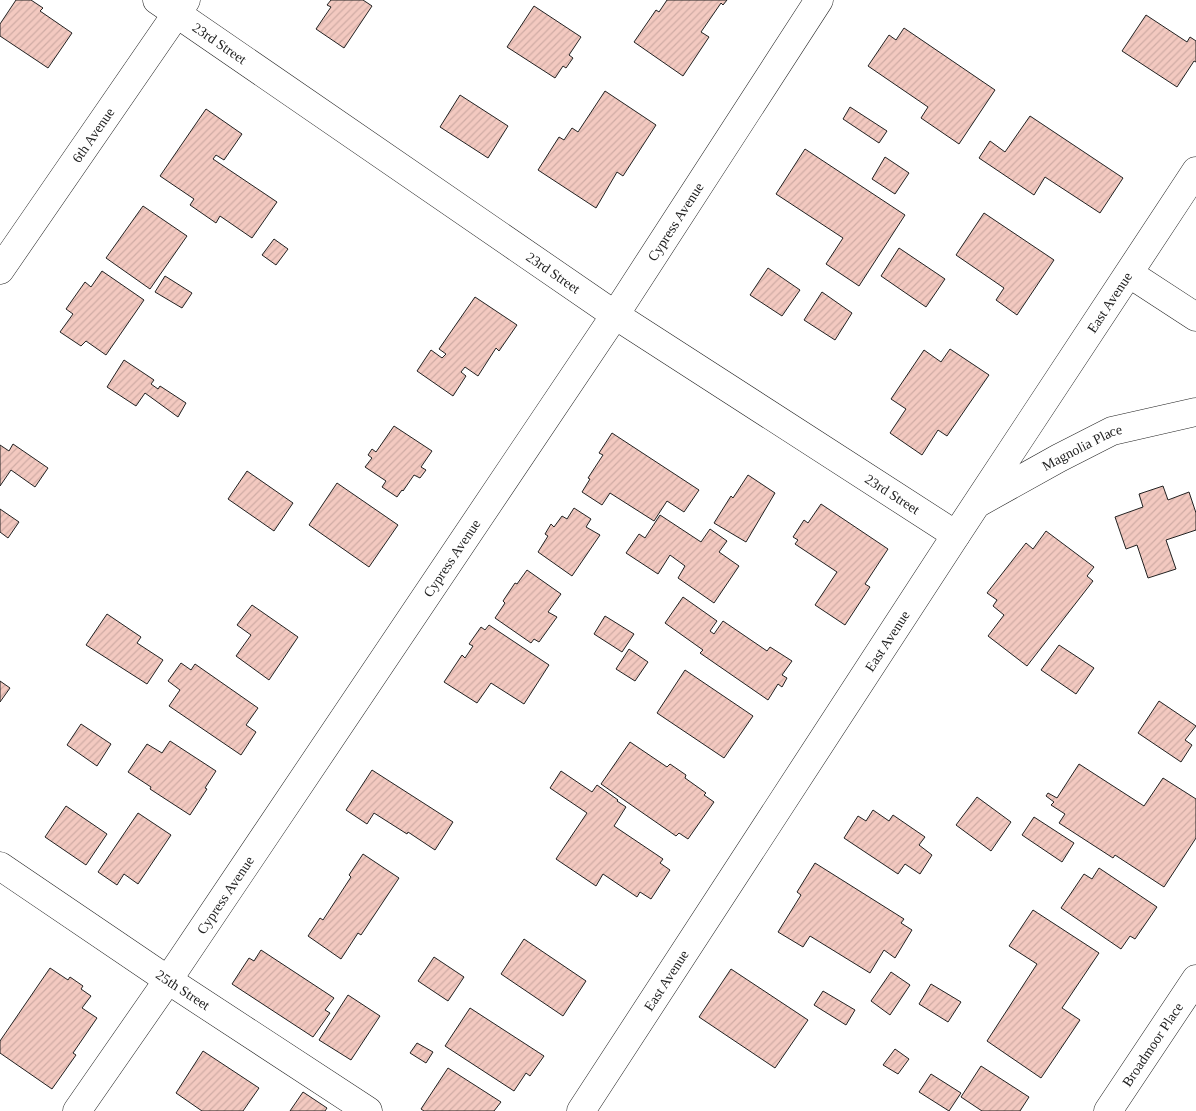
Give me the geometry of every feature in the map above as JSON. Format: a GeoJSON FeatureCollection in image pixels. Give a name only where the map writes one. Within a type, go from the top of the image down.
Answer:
{"type":"FeatureCollection","features":[{"type":"Feature","properties":{"kind":"street","name":"Cypress Avenue"},"geometry":{"type":"LineString","coordinates":[[78,1111],[615,315],[819,0]]}},
{"type":"Feature","properties":{"kind":"street","name":"23rd Street"},"geometry":{"type":"LineString","coordinates":[[173,4],[615,315],[956,535]]}},
{"type":"Feature","properties":{"kind":"street","name":"6th Avenue"},"geometry":{"type":"LineString","coordinates":[[0,270],[173,4]]}},
{"type":"Feature","properties":{"kind":"street","name":"East Avenue"},"geometry":{"type":"LineString","coordinates":[[581,1111],[956,535],[1130,274],[1196,171]]}},
{"type":"Feature","properties":{"kind":"street"},"geometry":{"type":"LineString","coordinates":[[1130,274],[1196,316]]}},
{"type":"Feature","properties":{"kind":"street","name":"Magnolia Place"},"geometry":{"type":"LineString","coordinates":[[976,505],[1059,458],[1112,431],[1196,412]]}},
{"type":"Feature","properties":{"kind":"street","name":"25th Street"},"geometry":{"type":"LineString","coordinates":[[0,866],[168,980],[368,1111]]}},
{"type":"Feature","properties":{"kind":"street","name":"Broadmoor Place"},"geometry":{"type":"LineString","coordinates":[[1108,1111],[1196,979]]}},
{"type":"Feature","properties":{"kind":"building"},"geometry":{"type":"Polygon","coordinates":[[[16,0],[31,0],[43,8],[40,11],[72,33],[48,68],[0,36],[0,24],[16,0]]]}},
{"type":"Feature","properties":{"kind":"building"},"geometry":{"type":"Polygon","coordinates":[[[331,0],[363,0],[372,6],[344,48],[316,29],[331,7],[327,5],[331,0]]]}},
{"type":"Feature","properties":{"kind":"building"},"geometry":{"type":"Polygon","coordinates":[[[667,0],[727,0],[723,5],[721,3],[701,32],[709,37],[683,76],[634,42],[656,10],[659,12],[667,0]]]}},
{"type":"Feature","properties":{"kind":"building"},"geometry":{"type":"Polygon","coordinates":[[[534,6],[581,37],[569,55],[573,58],[566,68],[563,66],[555,78],[507,47],[534,6]]]}},
{"type":"Feature","properties":{"kind":"building"},"geometry":{"type":"Polygon","coordinates":[[[1146,15],[1187,42],[1190,37],[1196,41],[1196,62],[1194,61],[1177,87],[1122,51],[1146,15]]]}},
{"type":"Feature","properties":{"kind":"building"},"geometry":{"type":"Polygon","coordinates":[[[904,28],[995,90],[959,144],[921,118],[928,107],[868,66],[889,35],[896,40],[904,28]]]}},
{"type":"Feature","properties":{"kind":"building"},"geometry":{"type":"Polygon","coordinates":[[[605,91],[656,125],[623,176],[617,172],[596,208],[538,170],[559,137],[564,140],[572,128],[578,132],[605,91]]]}},
{"type":"Feature","properties":{"kind":"building"},"geometry":{"type":"Polygon","coordinates":[[[460,95],[508,126],[488,158],[440,127],[460,95]]]}},
{"type":"Feature","properties":{"kind":"building"},"geometry":{"type":"Polygon","coordinates":[[[850,107],[887,131],[879,143],[843,119],[850,107]]]}},
{"type":"Feature","properties":{"kind":"building"},"geometry":{"type":"Polygon","coordinates":[[[206,109],[242,134],[224,160],[216,155],[213,159],[277,202],[252,238],[220,216],[216,223],[190,205],[194,199],[160,176],[206,109]]]}},
{"type":"Feature","properties":{"kind":"building"},"geometry":{"type":"Polygon","coordinates":[[[1030,116],[1123,178],[1100,213],[1045,177],[1034,195],[979,158],[990,141],[1005,152],[1030,116]]]}},
{"type":"Feature","properties":{"kind":"building"},"geometry":{"type":"Polygon","coordinates":[[[805,149],[905,215],[859,286],[826,264],[843,238],[776,194],[805,149]]]}},
{"type":"Feature","properties":{"kind":"building"},"geometry":{"type":"Polygon","coordinates":[[[885,157],[909,173],[895,194],[872,179],[885,157]]]}},
{"type":"Feature","properties":{"kind":"building"},"geometry":{"type":"Polygon","coordinates":[[[143,206],[187,236],[150,289],[106,258],[143,206]]]}},
{"type":"Feature","properties":{"kind":"building"},"geometry":{"type":"Polygon","coordinates":[[[984,213],[1054,260],[1017,315],[996,300],[1004,288],[956,255],[984,213]]]}},
{"type":"Feature","properties":{"kind":"building"},"geometry":{"type":"Polygon","coordinates":[[[274,239],[288,249],[276,265],[262,255],[274,239]]]}},
{"type":"Feature","properties":{"kind":"building"},"geometry":{"type":"Polygon","coordinates":[[[899,248],[945,279],[926,307],[881,276],[899,248]]]}},
{"type":"Feature","properties":{"kind":"building"},"geometry":{"type":"Polygon","coordinates":[[[768,268],[800,290],[782,316],[750,295],[768,268]]]}},
{"type":"Feature","properties":{"kind":"building"},"geometry":{"type":"Polygon","coordinates":[[[102,271],[144,300],[106,355],[86,341],[81,346],[60,332],[73,314],[66,309],[85,282],[91,287],[102,271]]]}},
{"type":"Feature","properties":{"kind":"building"},"geometry":{"type":"Polygon","coordinates":[[[165,276],[192,293],[182,308],[155,292],[165,276]]]}},
{"type":"Feature","properties":{"kind":"building"},"geometry":{"type":"Polygon","coordinates":[[[822,292],[852,313],[835,340],[804,320],[822,292]]]}},
{"type":"Feature","properties":{"kind":"building"},"geometry":{"type":"Polygon","coordinates":[[[475,297],[517,325],[499,351],[496,348],[478,376],[465,367],[461,372],[466,376],[453,396],[417,371],[431,350],[442,358],[446,354],[439,349],[475,297]]]}},
{"type":"Feature","properties":{"kind":"building"},"geometry":{"type":"Polygon","coordinates":[[[950,349],[989,375],[947,436],[938,430],[922,455],[890,433],[906,409],[891,399],[924,350],[941,362],[950,349]]]}},
{"type":"Feature","properties":{"kind":"building"},"geometry":{"type":"Polygon","coordinates":[[[124,360],[154,380],[151,384],[158,389],[160,386],[186,403],[178,417],[145,393],[136,406],[107,387],[124,360]]]}},
{"type":"Feature","properties":{"kind":"building"},"geometry":{"type":"Polygon","coordinates":[[[394,426],[432,451],[421,467],[426,470],[420,478],[414,475],[397,497],[382,487],[386,481],[365,467],[372,458],[368,455],[372,449],[376,452],[394,426]]]}},
{"type":"Feature","properties":{"kind":"building"},"geometry":{"type":"Polygon","coordinates":[[[612,433],[699,490],[684,512],[667,501],[654,521],[610,493],[602,505],[582,492],[590,479],[588,478],[603,455],[599,453],[612,433]]]}},
{"type":"Feature","properties":{"kind":"building"},"geometry":{"type":"Polygon","coordinates":[[[13,444],[48,468],[35,487],[11,470],[0,486],[0,445],[9,451],[13,444]]]}},
{"type":"Feature","properties":{"kind":"building"},"geometry":{"type":"Polygon","coordinates":[[[247,471],[293,503],[274,531],[228,499],[247,471]]]}},
{"type":"Feature","properties":{"kind":"building"},"geometry":{"type":"Polygon","coordinates":[[[748,475],[775,493],[746,542],[714,523],[731,496],[733,498],[748,475]]]}},
{"type":"Feature","properties":{"kind":"building"},"geometry":{"type":"Polygon","coordinates":[[[337,483],[398,525],[369,567],[309,525],[337,483]]]}},
{"type":"Feature","properties":{"kind":"building"},"geometry":{"type":"Polygon","coordinates":[[[1163,486],[1168,500],[1189,492],[1196,513],[1196,530],[1166,540],[1176,569],[1148,578],[1137,545],[1126,549],[1115,517],[1143,507],[1139,494],[1163,486]]]}},
{"type":"Feature","properties":{"kind":"building"},"geometry":{"type":"Polygon","coordinates":[[[821,504],[888,549],[865,584],[870,587],[845,625],[815,605],[837,572],[795,544],[798,540],[793,537],[804,520],[808,523],[821,504]]]}},
{"type":"Feature","properties":{"kind":"building"},"geometry":{"type":"Polygon","coordinates":[[[574,508],[591,519],[586,527],[600,535],[572,576],[538,552],[548,536],[545,534],[551,524],[554,527],[562,516],[567,519],[574,508]]]}},
{"type":"Feature","properties":{"kind":"building"},"geometry":{"type":"Polygon","coordinates":[[[0,509],[19,522],[8,538],[0,532],[0,509]]]}},
{"type":"Feature","properties":{"kind":"building"},"geometry":{"type":"Polygon","coordinates":[[[660,515],[701,542],[710,529],[727,541],[719,552],[739,566],[714,603],[678,578],[685,566],[670,555],[658,574],[626,553],[639,534],[645,538],[660,515]]]}},
{"type":"Feature","properties":{"kind":"building"},"geometry":{"type":"Polygon","coordinates":[[[1046,531],[1094,567],[1087,576],[1093,581],[1027,666],[988,636],[1004,615],[993,606],[997,600],[987,593],[1026,543],[1033,549],[1046,531]]]}},
{"type":"Feature","properties":{"kind":"building"},"geometry":{"type":"Polygon","coordinates":[[[527,570],[561,594],[548,612],[557,617],[539,642],[534,639],[531,643],[495,618],[515,583],[517,584],[527,570]]]}},
{"type":"Feature","properties":{"kind":"building"},"geometry":{"type":"Polygon","coordinates":[[[683,597],[717,621],[710,631],[714,634],[723,621],[767,651],[770,647],[792,661],[782,675],[787,678],[782,687],[778,684],[768,700],[700,653],[703,650],[665,623],[683,597]]]}},
{"type":"Feature","properties":{"kind":"building"},"geometry":{"type":"Polygon","coordinates":[[[252,605],[298,637],[269,680],[236,656],[251,635],[237,625],[252,605]]]}},
{"type":"Feature","properties":{"kind":"building"},"geometry":{"type":"Polygon","coordinates":[[[107,614],[141,637],[137,643],[163,660],[147,684],[86,645],[107,614]]]}},
{"type":"Feature","properties":{"kind":"building"},"geometry":{"type":"Polygon","coordinates":[[[605,616],[634,634],[622,652],[594,634],[605,616]]]}},
{"type":"Feature","properties":{"kind":"building"},"geometry":{"type":"Polygon","coordinates":[[[489,625],[549,665],[524,704],[491,683],[477,703],[444,682],[462,655],[465,658],[473,646],[469,644],[481,627],[485,630],[489,625]]]}},
{"type":"Feature","properties":{"kind":"building"},"geometry":{"type":"Polygon","coordinates":[[[1059,645],[1094,668],[1076,694],[1041,670],[1059,645]]]}},
{"type":"Feature","properties":{"kind":"building"},"geometry":{"type":"Polygon","coordinates":[[[629,649],[648,662],[635,681],[616,669],[629,649]]]}},
{"type":"Feature","properties":{"kind":"building"},"geometry":{"type":"Polygon","coordinates":[[[181,663],[191,670],[195,664],[258,708],[246,725],[256,732],[241,755],[169,706],[180,690],[168,681],[181,663]]]}},
{"type":"Feature","properties":{"kind":"building"},"geometry":{"type":"Polygon","coordinates":[[[685,670],[753,716],[724,758],[657,713],[685,670]]]}},
{"type":"Feature","properties":{"kind":"building"},"geometry":{"type":"Polygon","coordinates":[[[0,681],[10,688],[0,702],[0,681]]]}},
{"type":"Feature","properties":{"kind":"building"},"geometry":{"type":"Polygon","coordinates":[[[1159,701],[1196,726],[1185,740],[1192,745],[1181,762],[1138,733],[1159,701]]]}},
{"type":"Feature","properties":{"kind":"building"},"geometry":{"type":"Polygon","coordinates":[[[81,724],[111,744],[97,766],[67,745],[81,724]]]}},
{"type":"Feature","properties":{"kind":"building"},"geometry":{"type":"Polygon","coordinates":[[[170,741],[216,771],[190,815],[128,772],[147,744],[162,753],[170,741]]]}},
{"type":"Feature","properties":{"kind":"building"},"geometry":{"type":"Polygon","coordinates":[[[630,742],[667,767],[670,764],[686,775],[685,778],[706,793],[704,795],[714,802],[688,839],[679,833],[676,836],[601,784],[630,742]]]}},
{"type":"Feature","properties":{"kind":"building"},"geometry":{"type":"Polygon","coordinates":[[[1079,764],[1144,806],[1163,778],[1196,799],[1196,838],[1164,887],[1115,855],[1113,858],[1059,823],[1065,814],[1051,805],[1054,802],[1046,796],[1048,793],[1057,798],[1079,764]]]}},
{"type":"Feature","properties":{"kind":"building"},"geometry":{"type":"Polygon","coordinates":[[[372,770],[453,822],[435,850],[374,813],[367,824],[346,810],[372,770]]]}},
{"type":"Feature","properties":{"kind":"building"},"geometry":{"type":"Polygon","coordinates":[[[561,771],[592,792],[597,785],[618,800],[626,807],[614,826],[663,859],[660,863],[670,870],[651,899],[640,892],[637,897],[603,874],[596,886],[556,859],[587,813],[550,788],[561,771]]]}},
{"type":"Feature","properties":{"kind":"building"},"geometry":{"type":"Polygon","coordinates":[[[977,797],[1011,822],[991,851],[956,825],[977,797]]]}},
{"type":"Feature","properties":{"kind":"building"},"geometry":{"type":"Polygon","coordinates":[[[66,806],[107,834],[86,865],[45,837],[66,806]]]}},
{"type":"Feature","properties":{"kind":"building"},"geometry":{"type":"Polygon","coordinates":[[[873,810],[889,821],[893,815],[925,837],[919,845],[932,855],[920,874],[905,864],[898,874],[844,838],[858,816],[866,821],[873,810]]]}},
{"type":"Feature","properties":{"kind":"building"},"geometry":{"type":"Polygon","coordinates":[[[138,813],[171,835],[138,884],[124,874],[117,885],[98,872],[138,813]]]}},
{"type":"Feature","properties":{"kind":"building"},"geometry":{"type":"Polygon","coordinates":[[[1034,817],[1074,843],[1062,862],[1022,835],[1034,817]]]}},
{"type":"Feature","properties":{"kind":"building"},"geometry":{"type":"Polygon","coordinates":[[[363,854],[399,878],[361,935],[358,933],[341,959],[308,936],[320,918],[323,920],[351,877],[349,875],[363,854]]]}},
{"type":"Feature","properties":{"kind":"building"},"geometry":{"type":"Polygon","coordinates":[[[815,863],[904,919],[901,923],[912,930],[895,958],[884,950],[870,973],[810,936],[803,947],[778,932],[801,895],[797,892],[815,863]]]}},
{"type":"Feature","properties":{"kind":"building"},"geometry":{"type":"Polygon","coordinates":[[[1099,868],[1157,907],[1135,939],[1130,936],[1121,949],[1061,908],[1084,874],[1092,879],[1099,868]]]}},
{"type":"Feature","properties":{"kind":"building"},"geometry":{"type":"Polygon","coordinates":[[[1033,910],[1099,953],[1062,1008],[1080,1020],[1041,1078],[987,1041],[1037,964],[1009,946],[1033,910]]]}},
{"type":"Feature","properties":{"kind":"building"},"geometry":{"type":"Polygon","coordinates":[[[524,939],[586,981],[563,1016],[501,974],[524,939]]]}},
{"type":"Feature","properties":{"kind":"building"},"geometry":{"type":"Polygon","coordinates":[[[261,950],[334,998],[325,1010],[330,1013],[313,1037],[232,984],[249,958],[254,961],[261,950]]]}},
{"type":"Feature","properties":{"kind":"building"},"geometry":{"type":"Polygon","coordinates":[[[434,957],[464,977],[448,1001],[418,981],[434,957]]]}},
{"type":"Feature","properties":{"kind":"building"},"geometry":{"type":"Polygon","coordinates":[[[50,968],[68,980],[70,977],[83,986],[81,989],[91,996],[82,1008],[97,1018],[73,1053],[76,1055],[52,1089],[0,1053],[0,1041],[50,968]]]}},
{"type":"Feature","properties":{"kind":"building"},"geometry":{"type":"Polygon","coordinates":[[[731,969],[808,1020],[775,1068],[699,1017],[731,969]]]}},
{"type":"Feature","properties":{"kind":"building"},"geometry":{"type":"Polygon","coordinates":[[[891,972],[910,985],[890,1015],[871,1001],[891,972]]]}},
{"type":"Feature","properties":{"kind":"building"},"geometry":{"type":"Polygon","coordinates":[[[931,984],[961,1002],[948,1022],[919,1004],[931,984]]]}},
{"type":"Feature","properties":{"kind":"building"},"geometry":{"type":"Polygon","coordinates":[[[823,991],[855,1010],[846,1025],[814,1005],[823,991]]]}},
{"type":"Feature","properties":{"kind":"building"},"geometry":{"type":"Polygon","coordinates":[[[348,995],[380,1016],[351,1060],[319,1040],[348,995]]]}},
{"type":"Feature","properties":{"kind":"building"},"geometry":{"type":"Polygon","coordinates":[[[470,1008],[544,1056],[530,1076],[526,1073],[514,1091],[445,1046],[470,1008]]]}},
{"type":"Feature","properties":{"kind":"building"},"geometry":{"type":"Polygon","coordinates":[[[417,1043],[433,1052],[426,1063],[410,1053],[417,1043]]]}},
{"type":"Feature","properties":{"kind":"building"},"geometry":{"type":"Polygon","coordinates":[[[895,1049],[909,1059],[898,1074],[883,1065],[895,1049]]]}},
{"type":"Feature","properties":{"kind":"building"},"geometry":{"type":"Polygon","coordinates":[[[203,1051],[259,1088],[243,1111],[202,1111],[176,1093],[203,1051]]]}},
{"type":"Feature","properties":{"kind":"building"},"geometry":{"type":"Polygon","coordinates":[[[981,1066],[1029,1097],[1020,1111],[982,1111],[961,1097],[981,1066]]]}},
{"type":"Feature","properties":{"kind":"building"},"geometry":{"type":"Polygon","coordinates":[[[448,1068],[501,1102],[494,1111],[424,1111],[421,1109],[448,1068]]]}},
{"type":"Feature","properties":{"kind":"building"},"geometry":{"type":"Polygon","coordinates":[[[931,1074],[961,1093],[949,1111],[919,1092],[931,1074]]]}},
{"type":"Feature","properties":{"kind":"building"},"geometry":{"type":"Polygon","coordinates":[[[303,1092],[327,1108],[325,1111],[290,1111],[303,1092]]]}}]}
